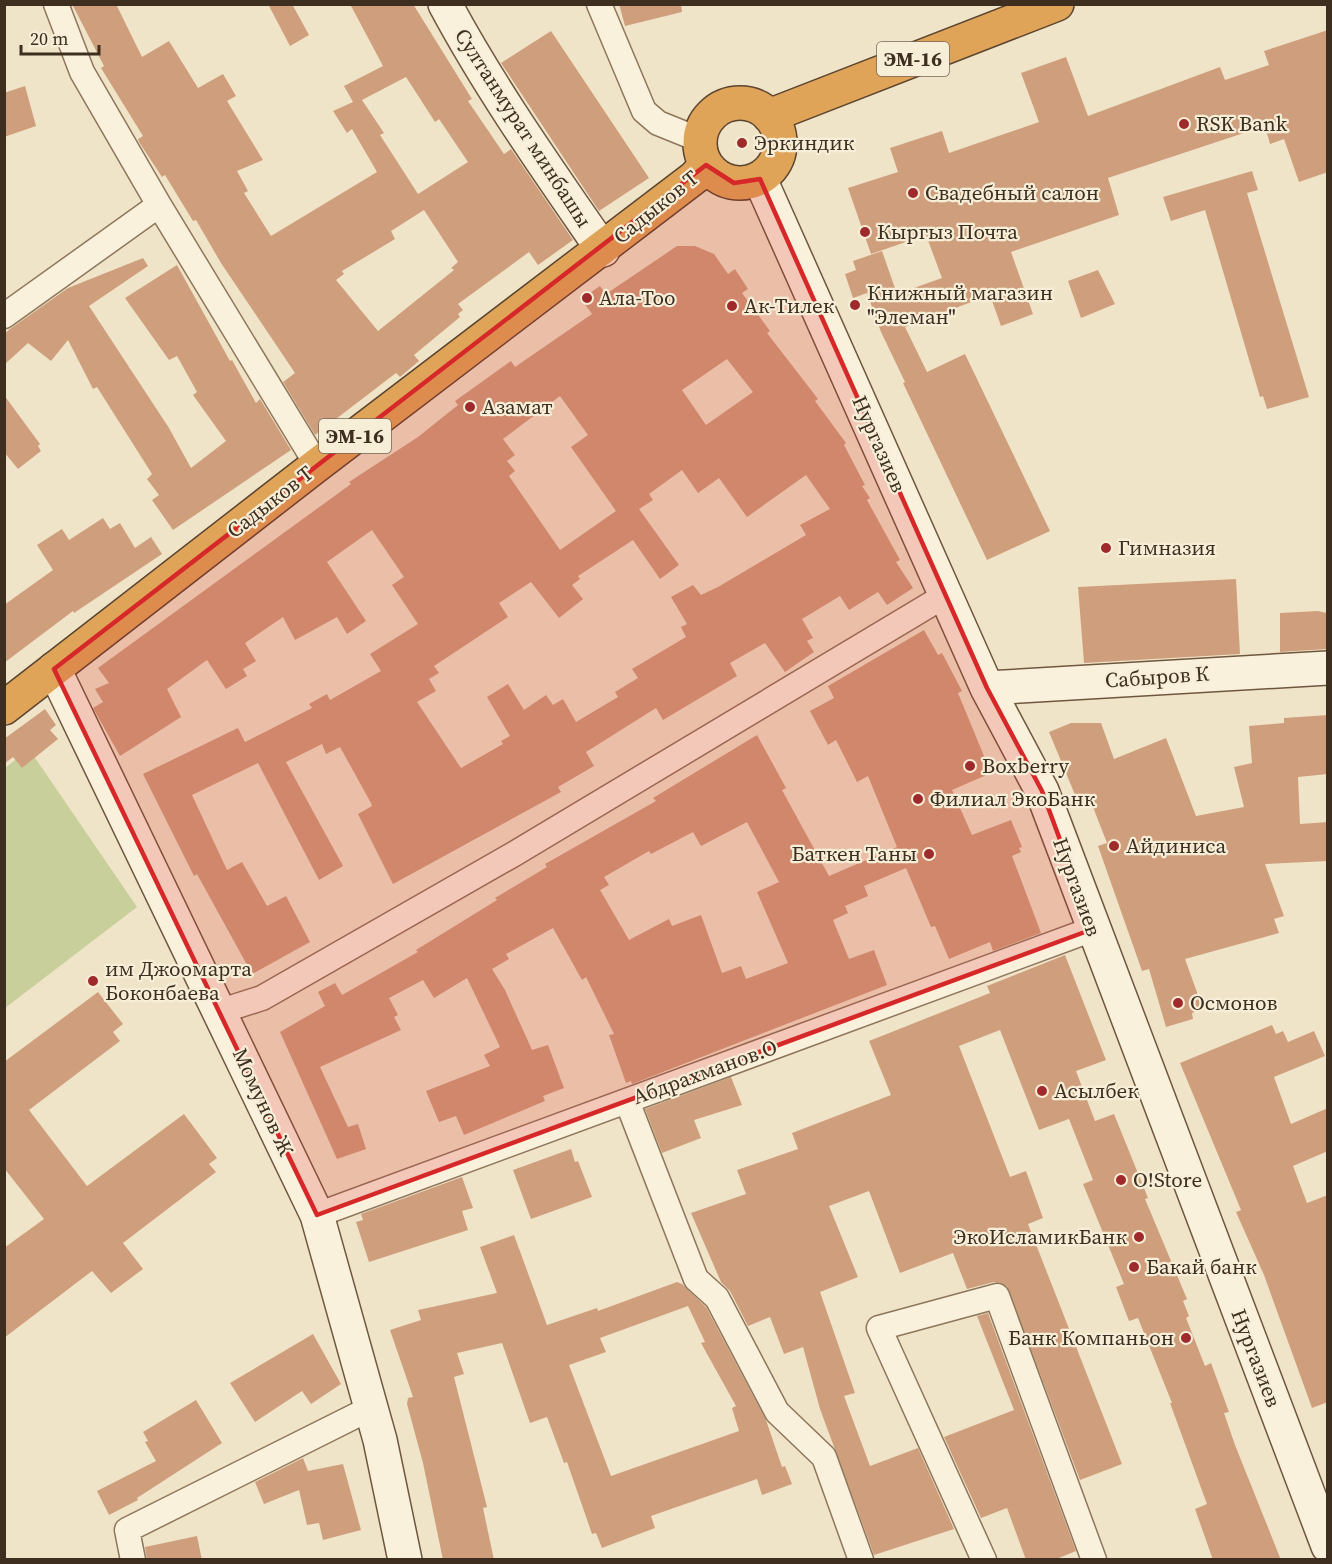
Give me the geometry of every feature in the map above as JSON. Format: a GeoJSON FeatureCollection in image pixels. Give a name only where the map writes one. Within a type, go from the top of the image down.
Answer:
{"type":"FeatureCollection","features":[{"type":"Feature","properties":{"kind":"highway","name":"ЭМ-16"},"geometry":{"type":"LineString","coordinates":[[703,152],[703,127],[710,116],[721,108],[733,104],[746,104],[769,116],[1057,4]]}},
{"type":"Feature","properties":{"kind":"highway"},"geometry":{"type":"LineString","coordinates":[[703,152],[714,174],[734,183],[760,179],[775,164],[780,152],[776,126],[769,116]]}},
{"type":"Feature","properties":{"kind":"highway","name":"Садыков Т"},"geometry":{"type":"LineString","coordinates":[[4,708],[317,465],[603,250],[695,177],[703,152]]}},
{"type":"Feature","properties":{"kind":"street"},"geometry":{"type":"LineString","coordinates":[[56,4],[82,72],[159,205],[317,465]]}},
{"type":"Feature","properties":{"kind":"street","name":"Султанмурат минбашы"},"geometry":{"type":"LineString","coordinates":[[445,4],[465,41],[530,144],[603,250]]}},
{"type":"Feature","properties":{"kind":"street"},"geometry":{"type":"LineString","coordinates":[[599,4],[644,111],[658,123],[703,152]]}},
{"type":"Feature","properties":{"kind":"street","name":"Нургазиев"},"geometry":{"type":"LineString","coordinates":[[760,179],[987,688],[1041,791],[1328,1546]]}},
{"type":"Feature","properties":{"kind":"street"},"geometry":{"type":"LineString","coordinates":[[4,316],[159,205]]}},
{"type":"Feature","properties":{"kind":"street"},"geometry":{"type":"LineString","coordinates":[[220,1011],[262,998],[514,854],[946,594]]}},
{"type":"Feature","properties":{"kind":"street","name":"Сабыров К"},"geometry":{"type":"LineString","coordinates":[[987,688],[1328,668]]}},
{"type":"Feature","properties":{"kind":"street","name":"Момунов Ж"},"geometry":{"type":"LineString","coordinates":[[54,669],[317,1215],[371,1408],[405,1560]]}},
{"type":"Feature","properties":{"kind":"street","name":"Абдрахманов.О"},"geometry":{"type":"LineString","coordinates":[[317,1215],[1093,929]]}},
{"type":"Feature","properties":{"kind":"street"},"geometry":{"type":"LineString","coordinates":[[627,1101],[696,1279],[717,1298],[777,1412],[824,1457],[861,1560]]}},
{"type":"Feature","properties":{"kind":"street"},"geometry":{"type":"LineString","coordinates":[[984,1560],[879,1328],[997,1296],[1094,1560]]}},
{"type":"Feature","properties":{"kind":"street"},"geometry":{"type":"LineString","coordinates":[[133,1560],[127,1530],[371,1408]]}},
{"type":"Feature","properties":{"kind":"highlighted area"},"geometry":{"type":"Polygon","coordinates":[[[706,165],[734,183],[760,179],[987,688],[1042,791],[1093,929],[317,1215],[54,669],[706,165]]]}},
{"type":"Feature","properties":{"kind":"green space"},"geometry":{"type":"Polygon","coordinates":[[[29,749],[137,907],[5,1008],[5,768],[29,749]]]}},
{"type":"Feature","properties":{"kind":"building"},"geometry":{"type":"Polygon","coordinates":[[[72,4],[116,4],[142,57],[169,41],[198,88],[223,74],[236,96],[227,101],[263,160],[237,171],[248,191],[244,193],[271,236],[377,172],[352,129],[347,133],[333,111],[353,102],[344,86],[383,66],[350,4],[413,4],[472,99],[468,101],[504,154],[511,149],[573,240],[538,265],[529,252],[458,304],[463,310],[458,314],[460,317],[414,355],[419,361],[400,377],[396,373],[315,435],[283,382],[295,373],[221,263],[196,220],[193,221],[165,175],[162,177],[139,142],[138,139],[143,136],[101,68],[104,66],[72,4]],[[406,77],[362,100],[384,133],[380,135],[418,194],[468,162],[439,119],[435,122],[406,77]],[[424,210],[391,231],[395,239],[342,271],[344,274],[336,280],[378,331],[454,270],[451,268],[458,262],[424,210]]]}},
{"type":"Feature","properties":{"kind":"building"},"geometry":{"type":"Polygon","coordinates":[[[268,4],[292,4],[309,35],[290,46],[268,4]]]}},
{"type":"Feature","properties":{"kind":"building"},"geometry":{"type":"Polygon","coordinates":[[[619,4],[681,4],[682,12],[625,26],[619,4]]]}},
{"type":"Feature","properties":{"kind":"building"},"geometry":{"type":"Polygon","coordinates":[[[1328,30],[1328,172],[1299,182],[1284,139],[1270,144],[1265,126],[1108,178],[1119,215],[1011,252],[1033,314],[1001,326],[990,295],[905,327],[927,372],[965,354],[1050,531],[987,560],[903,383],[905,382],[881,332],[867,293],[853,298],[845,274],[856,270],[853,261],[882,251],[897,294],[942,278],[926,235],[871,254],[848,188],[898,172],[890,148],[942,131],[949,153],[1039,122],[1021,73],[1066,57],[1088,116],[1220,67],[1225,80],[1269,65],[1264,51],[1328,30]]]}},
{"type":"Feature","properties":{"kind":"building"},"geometry":{"type":"Polygon","coordinates":[[[551,31],[649,178],[599,211],[501,63],[551,31]]]}},
{"type":"Feature","properties":{"kind":"building"},"geometry":{"type":"Polygon","coordinates":[[[25,86],[36,126],[4,137],[4,93],[25,86]]]}},
{"type":"Feature","properties":{"kind":"building"},"geometry":{"type":"Polygon","coordinates":[[[1252,171],[1258,190],[1247,193],[1309,397],[1267,409],[1263,396],[1260,397],[1205,210],[1171,221],[1163,197],[1252,171]]]}},
{"type":"Feature","properties":{"kind":"building"},"geometry":{"type":"Polygon","coordinates":[[[677,246],[695,246],[714,254],[728,274],[735,269],[748,289],[742,293],[770,331],[767,333],[818,399],[815,401],[846,443],[844,445],[865,485],[862,486],[870,498],[867,500],[900,560],[896,562],[913,588],[887,605],[878,592],[849,610],[840,596],[802,619],[813,638],[807,641],[814,652],[785,672],[765,643],[730,663],[737,676],[663,720],[656,708],[586,752],[594,766],[558,787],[561,792],[393,884],[358,814],[372,806],[371,803],[340,747],[326,754],[322,744],[286,762],[343,866],[319,880],[258,763],[192,795],[227,870],[242,862],[267,906],[286,896],[310,942],[252,974],[197,874],[194,876],[143,774],[238,728],[245,742],[312,708],[309,704],[327,694],[330,700],[381,671],[370,654],[418,624],[392,585],[404,577],[372,530],[327,562],[366,621],[347,634],[337,617],[295,640],[283,617],[245,643],[256,661],[243,669],[247,676],[226,689],[207,660],[167,689],[181,717],[120,756],[93,708],[103,702],[95,689],[109,683],[98,668],[351,484],[349,482],[418,437],[458,405],[455,401],[511,361],[515,367],[592,314],[581,299],[600,286],[606,294],[677,246]],[[727,359],[682,390],[706,425],[753,392],[727,359]],[[560,396],[503,439],[515,455],[507,461],[515,471],[509,476],[560,550],[616,511],[571,447],[588,435],[560,396]],[[682,470],[649,494],[653,500],[639,509],[679,565],[660,579],[633,540],[578,576],[580,579],[572,585],[583,599],[559,618],[531,582],[499,603],[508,617],[434,666],[439,673],[429,679],[436,691],[417,702],[461,768],[503,744],[501,741],[510,736],[487,697],[508,684],[524,710],[546,695],[553,705],[563,699],[576,722],[618,697],[615,692],[638,678],[632,669],[686,637],[681,627],[687,624],[671,597],[693,585],[701,595],[718,587],[806,535],[800,525],[830,509],[806,475],[747,517],[719,478],[698,493],[682,470]]]}},
{"type":"Feature","properties":{"kind":"building"},"geometry":{"type":"Polygon","coordinates":[[[143,258],[148,266],[89,306],[169,428],[191,468],[226,441],[193,395],[197,392],[177,356],[169,360],[125,298],[177,265],[230,361],[232,360],[256,403],[260,399],[291,450],[173,530],[152,500],[159,495],[147,479],[152,474],[97,387],[93,389],[68,340],[51,361],[28,343],[4,365],[4,334],[10,329],[68,288],[143,258]]]}},
{"type":"Feature","properties":{"kind":"building"},"geometry":{"type":"Polygon","coordinates":[[[1098,270],[1115,304],[1081,318],[1068,281],[1098,270]]]}},
{"type":"Feature","properties":{"kind":"building"},"geometry":{"type":"Polygon","coordinates":[[[4,395],[40,444],[38,446],[41,451],[18,469],[4,452],[4,395]]]}},
{"type":"Feature","properties":{"kind":"building"},"geometry":{"type":"Polygon","coordinates":[[[103,518],[110,529],[120,523],[135,548],[151,537],[162,554],[74,613],[73,611],[4,663],[4,605],[53,570],[37,545],[62,529],[69,540],[103,518]]]}},
{"type":"Feature","properties":{"kind":"building"},"geometry":{"type":"Polygon","coordinates":[[[1236,579],[1240,654],[1084,663],[1078,587],[1236,579]]]}},
{"type":"Feature","properties":{"kind":"building"},"geometry":{"type":"Polygon","coordinates":[[[1318,611],[1327,613],[1327,649],[1280,652],[1280,613],[1318,611]]]}},
{"type":"Feature","properties":{"kind":"building"},"geometry":{"type":"Polygon","coordinates":[[[924,630],[938,655],[942,653],[962,691],[958,693],[991,773],[952,790],[972,835],[1011,820],[1022,847],[1019,848],[1021,852],[1012,856],[1041,933],[993,951],[990,942],[949,959],[935,926],[931,927],[906,868],[864,886],[868,896],[845,906],[848,913],[833,920],[849,959],[874,950],[887,985],[632,1084],[631,1081],[626,1083],[609,1035],[614,1034],[586,977],[582,980],[553,928],[506,954],[509,959],[492,969],[505,990],[532,1050],[548,1045],[564,1088],[543,1096],[545,1101],[464,1135],[456,1116],[439,1122],[426,1091],[490,1066],[484,1055],[500,1047],[467,978],[434,998],[423,980],[389,998],[398,1015],[394,1017],[401,1030],[320,1067],[348,1127],[358,1124],[366,1149],[337,1159],[280,1032],[325,1006],[318,992],[335,983],[342,995],[418,952],[416,950],[547,867],[545,864],[656,801],[653,798],[757,735],[786,788],[782,790],[829,876],[897,847],[868,776],[857,782],[836,740],[828,745],[810,711],[834,698],[828,686],[924,630]],[[747,822],[701,846],[693,832],[651,854],[649,851],[604,877],[609,885],[600,890],[629,940],[669,919],[672,926],[701,915],[722,973],[741,966],[746,979],[788,963],[757,892],[779,882],[747,822]]]}},
{"type":"Feature","properties":{"kind":"building"},"geometry":{"type":"Polygon","coordinates":[[[45,709],[56,725],[50,730],[58,739],[22,768],[13,757],[4,764],[4,739],[45,709]]]}},
{"type":"Feature","properties":{"kind":"building"},"geometry":{"type":"Polygon","coordinates":[[[1328,715],[1328,774],[1298,777],[1300,824],[1328,822],[1328,861],[1265,864],[1284,916],[1274,919],[1279,933],[1185,959],[1203,1009],[1192,1013],[1193,1019],[1166,1027],[1149,969],[1142,971],[1098,846],[1107,843],[1089,797],[1078,802],[1049,732],[1071,723],[1101,723],[1114,759],[1166,738],[1196,816],[1244,807],[1234,767],[1252,763],[1249,726],[1284,723],[1284,718],[1328,715]]]}},
{"type":"Feature","properties":{"kind":"building"},"geometry":{"type":"Polygon","coordinates":[[[1065,955],[1106,1060],[1076,1071],[1095,1121],[1114,1114],[1148,1198],[1145,1199],[1187,1299],[1183,1301],[1189,1316],[1186,1318],[1205,1366],[1211,1363],[1229,1412],[1224,1413],[1235,1445],[1281,1560],[1213,1560],[1195,1509],[1207,1504],[1170,1403],[1172,1403],[1138,1318],[1129,1321],[1116,1287],[1124,1284],[1083,1184],[1093,1180],[1069,1119],[1039,1130],[1000,1030],[959,1046],[1010,1177],[1026,1171],[1043,1218],[1028,1224],[1122,1464],[1080,1480],[1007,1286],[994,1282],[967,1289],[953,1253],[900,1273],[869,1191],[829,1206],[858,1277],[820,1292],[855,1393],[844,1396],[870,1466],[918,1448],[954,1529],[874,1555],[820,1409],[803,1347],[784,1354],[770,1317],[748,1326],[730,1291],[721,1282],[691,1213],[746,1194],[737,1170],[798,1149],[792,1133],[891,1095],[869,1041],[990,993],[987,986],[1065,955]]]}},
{"type":"Feature","properties":{"kind":"building"},"geometry":{"type":"Polygon","coordinates":[[[98,992],[123,1024],[113,1032],[120,1041],[29,1110],[87,1186],[184,1114],[217,1158],[209,1164],[216,1172],[123,1243],[143,1269],[111,1293],[92,1271],[4,1338],[4,1248],[44,1219],[4,1168],[4,1062],[98,992]]]}},
{"type":"Feature","properties":{"kind":"building"},"geometry":{"type":"Polygon","coordinates":[[[1272,1025],[1276,1034],[1283,1031],[1288,1042],[1314,1031],[1325,1056],[1274,1077],[1291,1124],[1328,1108],[1328,1151],[1293,1166],[1307,1203],[1328,1195],[1328,1402],[1312,1408],[1264,1275],[1236,1212],[1241,1210],[1180,1063],[1272,1025]]]}},
{"type":"Feature","properties":{"kind":"building"},"geometry":{"type":"Polygon","coordinates":[[[731,1077],[742,1105],[694,1120],[701,1138],[662,1153],[645,1109],[731,1077]]]}},
{"type":"Feature","properties":{"kind":"building"},"geometry":{"type":"Polygon","coordinates":[[[571,1149],[592,1197],[531,1219],[513,1170],[571,1149]]]}},
{"type":"Feature","properties":{"kind":"building"},"geometry":{"type":"Polygon","coordinates":[[[462,1177],[473,1208],[462,1211],[468,1230],[369,1262],[356,1222],[363,1220],[361,1214],[462,1177]]]}},
{"type":"Feature","properties":{"kind":"building"},"geometry":{"type":"Polygon","coordinates":[[[514,1235],[547,1325],[597,1308],[598,1311],[677,1282],[682,1284],[706,1307],[766,1420],[782,1467],[785,1466],[792,1484],[762,1495],[757,1479],[651,1516],[655,1528],[602,1548],[596,1533],[592,1534],[567,1462],[564,1463],[547,1417],[530,1423],[502,1343],[457,1353],[464,1374],[454,1377],[487,1507],[483,1508],[494,1560],[443,1560],[423,1463],[407,1404],[408,1398],[413,1397],[390,1330],[421,1320],[418,1310],[497,1293],[480,1247],[514,1235]],[[688,1306],[600,1338],[606,1352],[569,1365],[611,1476],[739,1431],[732,1408],[736,1406],[701,1343],[705,1342],[688,1306]]]}},
{"type":"Feature","properties":{"kind":"building"},"geometry":{"type":"Polygon","coordinates":[[[988,1313],[1076,1551],[1054,1560],[1026,1560],[1007,1508],[981,1518],[944,1437],[1014,1410],[977,1316],[988,1313]]]}},
{"type":"Feature","properties":{"kind":"building"},"geometry":{"type":"Polygon","coordinates":[[[313,1334],[341,1384],[311,1404],[302,1391],[255,1422],[230,1383],[313,1334]]]}},
{"type":"Feature","properties":{"kind":"building"},"geometry":{"type":"Polygon","coordinates":[[[196,1400],[222,1443],[137,1498],[138,1500],[109,1515],[97,1491],[156,1461],[145,1442],[148,1441],[143,1432],[196,1400]]]}},
{"type":"Feature","properties":{"kind":"building"},"geometry":{"type":"Polygon","coordinates":[[[303,1458],[308,1471],[343,1464],[361,1530],[323,1540],[319,1523],[307,1525],[299,1490],[264,1504],[255,1482],[303,1458]]]}},
{"type":"Feature","properties":{"kind":"building"},"geometry":{"type":"Polygon","coordinates":[[[197,1536],[202,1560],[147,1560],[145,1547],[197,1536]]]}},
{"type":"Feature","properties":{"kind":"place","name":"RSK Bank"},"geometry":{"type":"Point","coordinates":[1184,124]}},
{"type":"Feature","properties":{"kind":"place","name":"Эркиндик"},"geometry":{"type":"Point","coordinates":[742,143]}},
{"type":"Feature","properties":{"kind":"place","name":"Cвадебный салон"},"geometry":{"type":"Point","coordinates":[913,193]}},
{"type":"Feature","properties":{"kind":"place","name":"Кыргыз Почта"},"geometry":{"type":"Point","coordinates":[865,232]}},
{"type":"Feature","properties":{"kind":"place","name":"Ала-Тоо"},"geometry":{"type":"Point","coordinates":[587,298]}},
{"type":"Feature","properties":{"kind":"place","name":"Книжный магазин \"Элеман\""},"geometry":{"type":"Point","coordinates":[855,305]}},
{"type":"Feature","properties":{"kind":"place","name":"Ак-Тилек"},"geometry":{"type":"Point","coordinates":[732,306]}},
{"type":"Feature","properties":{"kind":"place","name":"Азамат"},"geometry":{"type":"Point","coordinates":[470,407]}},
{"type":"Feature","properties":{"kind":"place","name":"Гимназия"},"geometry":{"type":"Point","coordinates":[1106,548]}},
{"type":"Feature","properties":{"kind":"place","name":"Boxberry"},"geometry":{"type":"Point","coordinates":[970,766]}},
{"type":"Feature","properties":{"kind":"place","name":"Филиал ЭкоБанк"},"geometry":{"type":"Point","coordinates":[918,799]}},
{"type":"Feature","properties":{"kind":"place","name":"Айдиниса"},"geometry":{"type":"Point","coordinates":[1114,846]}},
{"type":"Feature","properties":{"kind":"place","name":"Баткен Таны"},"geometry":{"type":"Point","coordinates":[929,854]}},
{"type":"Feature","properties":{"kind":"place","name":"им Джоомарта Боконбаева"},"geometry":{"type":"Point","coordinates":[93,981]}},
{"type":"Feature","properties":{"kind":"place","name":"Осмонов"},"geometry":{"type":"Point","coordinates":[1178,1003]}},
{"type":"Feature","properties":{"kind":"place","name":"Асылбек"},"geometry":{"type":"Point","coordinates":[1042,1091]}},
{"type":"Feature","properties":{"kind":"place","name":"O!Store"},"geometry":{"type":"Point","coordinates":[1121,1180]}},
{"type":"Feature","properties":{"kind":"place","name":"ЭкоИсламикБанк"},"geometry":{"type":"Point","coordinates":[1139,1237]}},
{"type":"Feature","properties":{"kind":"place","name":"Бакай банк"},"geometry":{"type":"Point","coordinates":[1134,1267]}},
{"type":"Feature","properties":{"kind":"place","name":"Банк Компаньон"},"geometry":{"type":"Point","coordinates":[1186,1338]}}]}
